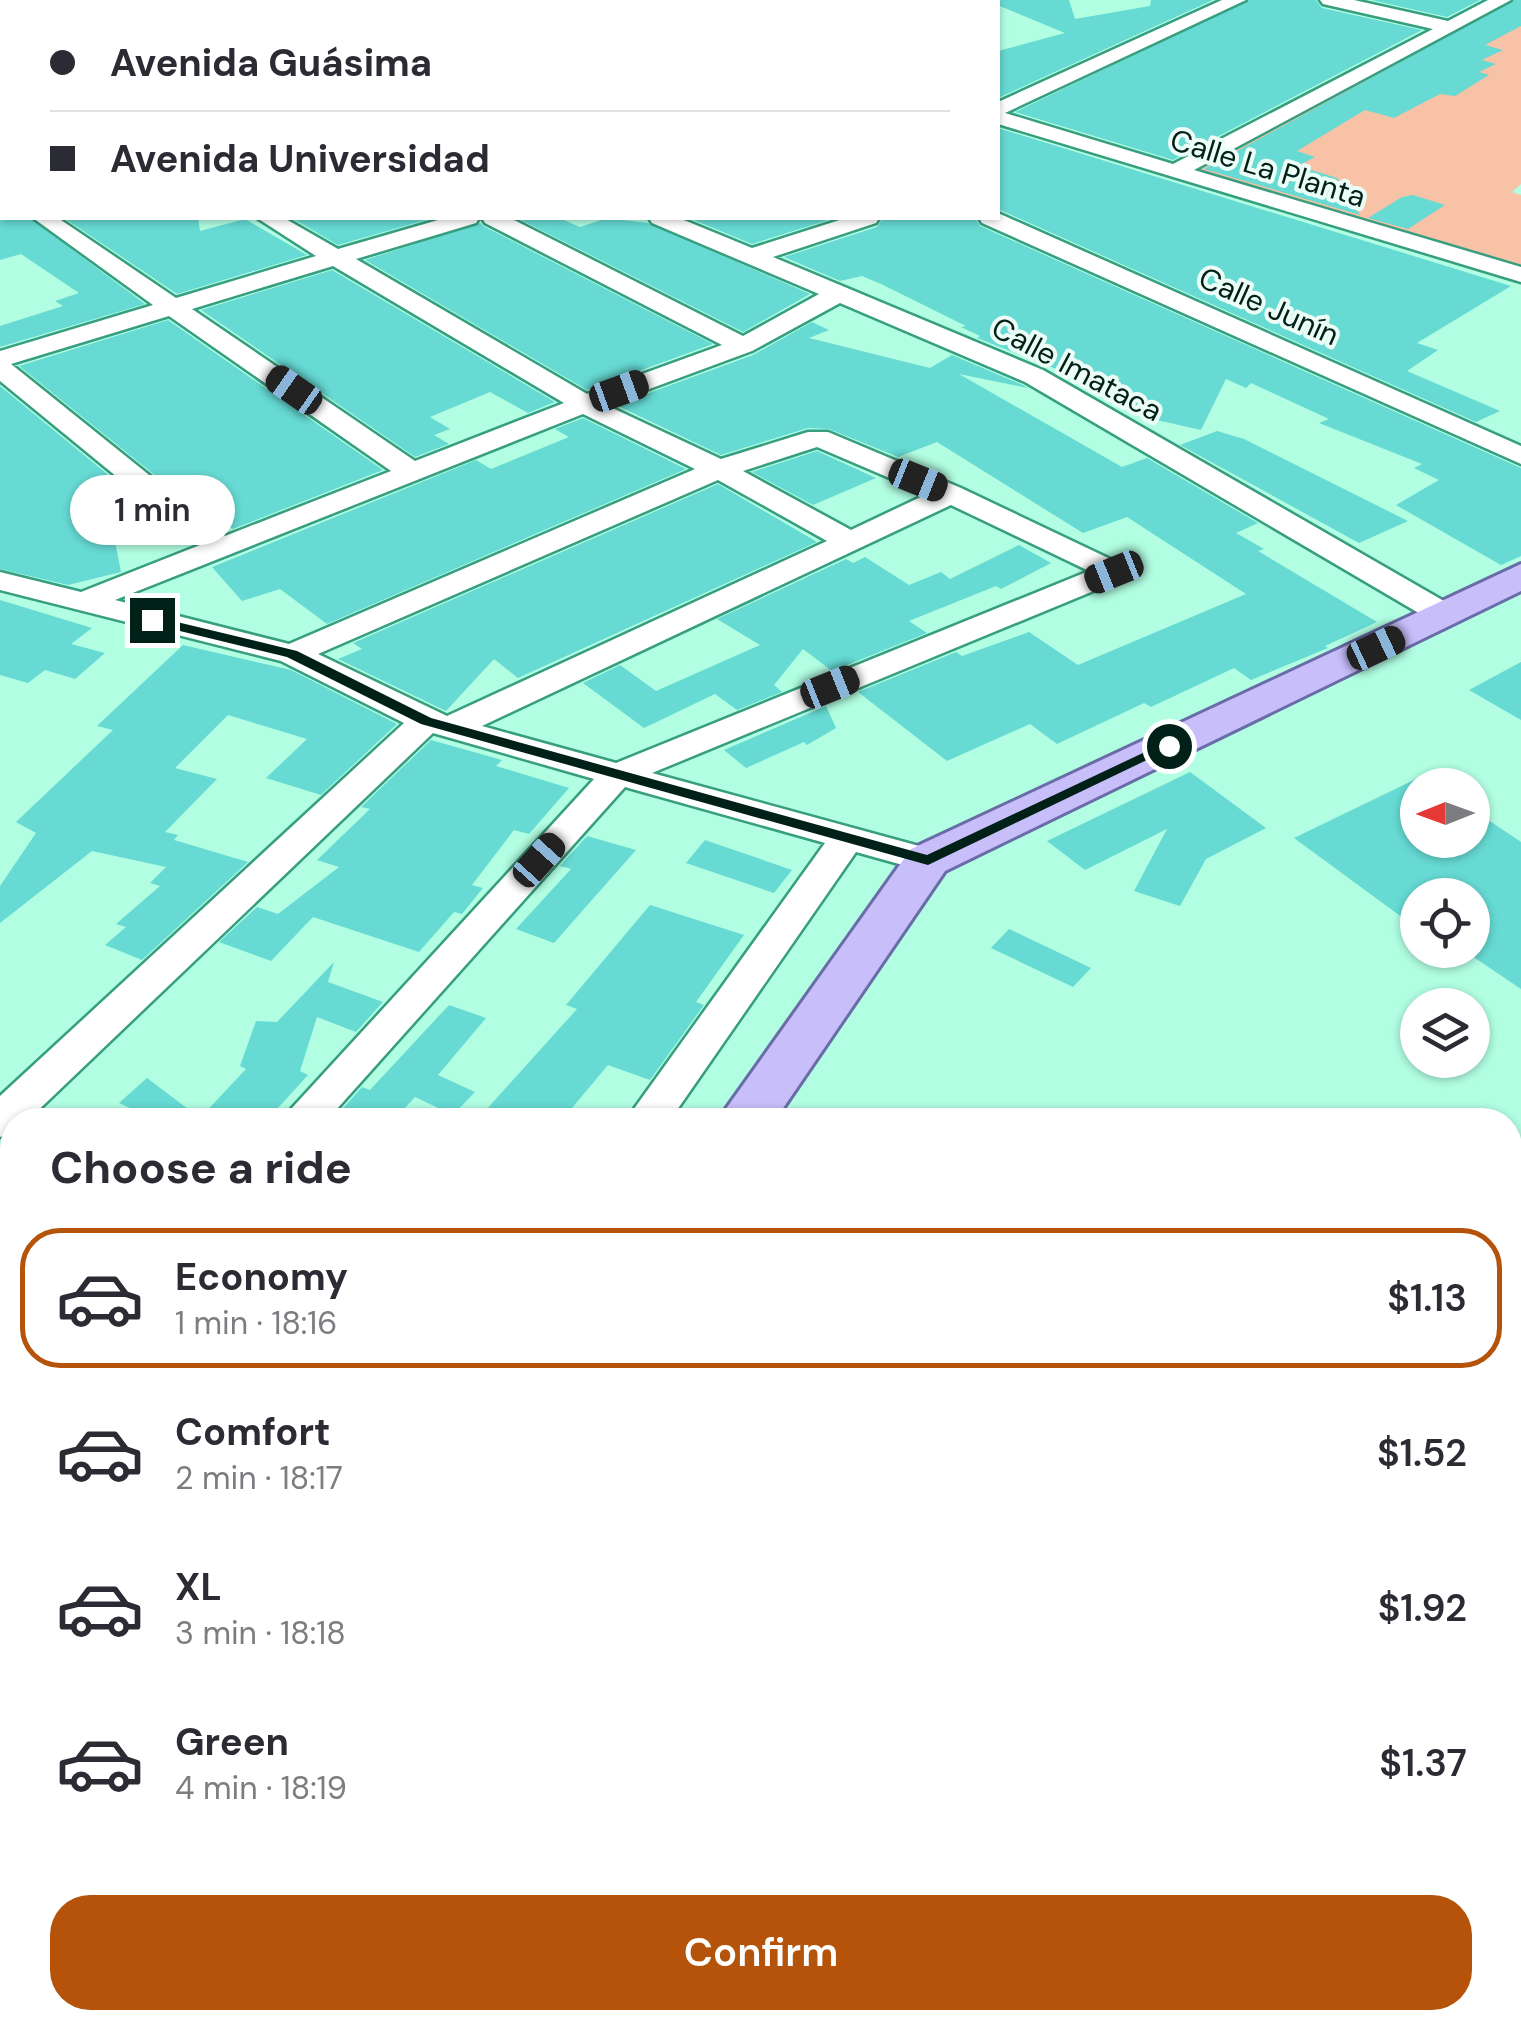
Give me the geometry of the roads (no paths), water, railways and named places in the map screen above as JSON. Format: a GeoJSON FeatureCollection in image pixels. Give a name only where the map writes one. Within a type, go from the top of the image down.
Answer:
{"type":"FeatureCollection","features":[{"type":"Feature","properties":{"kind":"main road"},"geometry":{"type":"LineString","coordinates":[[754,1108],[928,860],[1521,576]]}},
{"type":"Feature","properties":{"kind":"street"},"geometry":{"type":"LineString","coordinates":[[1000,108],[1237,0]]}},
{"type":"Feature","properties":{"kind":"street"},"geometry":{"type":"LineString","coordinates":[[1329,0],[1446,26]]}},
{"type":"Feature","properties":{"kind":"street"},"geometry":{"type":"LineString","coordinates":[[1176,171],[1498,2],[1521,12]]}},
{"type":"Feature","properties":{"kind":"street","name":"Calle La Planta"},"geometry":{"type":"LineString","coordinates":[[1000,119],[1521,275]]}},
{"type":"Feature","properties":{"kind":"street"},"geometry":{"type":"LineString","coordinates":[[47,220],[414,474]]}},
{"type":"Feature","properties":{"kind":"street"},"geometry":{"type":"LineString","coordinates":[[271,220],[622,426],[719,470],[851,542]]}},
{"type":"Feature","properties":{"kind":"street"},"geometry":{"type":"LineString","coordinates":[[1,360],[461,220]]}},
{"type":"Feature","properties":{"kind":"street"},"geometry":{"type":"LineString","coordinates":[[497,220],[743,346]]}},
{"type":"Feature","properties":{"kind":"street","name":"Calle Imataca"},"geometry":{"type":"LineString","coordinates":[[665,220],[1034,376],[1445,615]]}},
{"type":"Feature","properties":{"kind":"street"},"geometry":{"type":"LineString","coordinates":[[749,257],[862,220]]}},
{"type":"Feature","properties":{"kind":"street","name":"Calle Junín"},"geometry":{"type":"LineString","coordinates":[[994,220],[1521,456]]}},
{"type":"Feature","properties":{"kind":"street"},"geometry":{"type":"LineString","coordinates":[[81,603],[743,346],[838,294]]}},
{"type":"Feature","properties":{"kind":"street"},"geometry":{"type":"LineString","coordinates":[[1,360],[222,548]]}},
{"type":"Feature","properties":{"kind":"street"},"geometry":{"type":"LineString","coordinates":[[292,654],[719,470],[818,438],[951,494],[1114,572],[618,774],[313,1108]]}},
{"type":"Feature","properties":{"kind":"street"},"geometry":{"type":"LineString","coordinates":[[14,1108],[439,724],[951,494]]}},
{"type":"Feature","properties":{"kind":"street"},"geometry":{"type":"LineString","coordinates":[[0,581],[292,654],[439,724],[928,860]]}},
{"type":"Feature","properties":{"kind":"street"},"geometry":{"type":"LineString","coordinates":[[655,1108],[846,838]]}}]}
